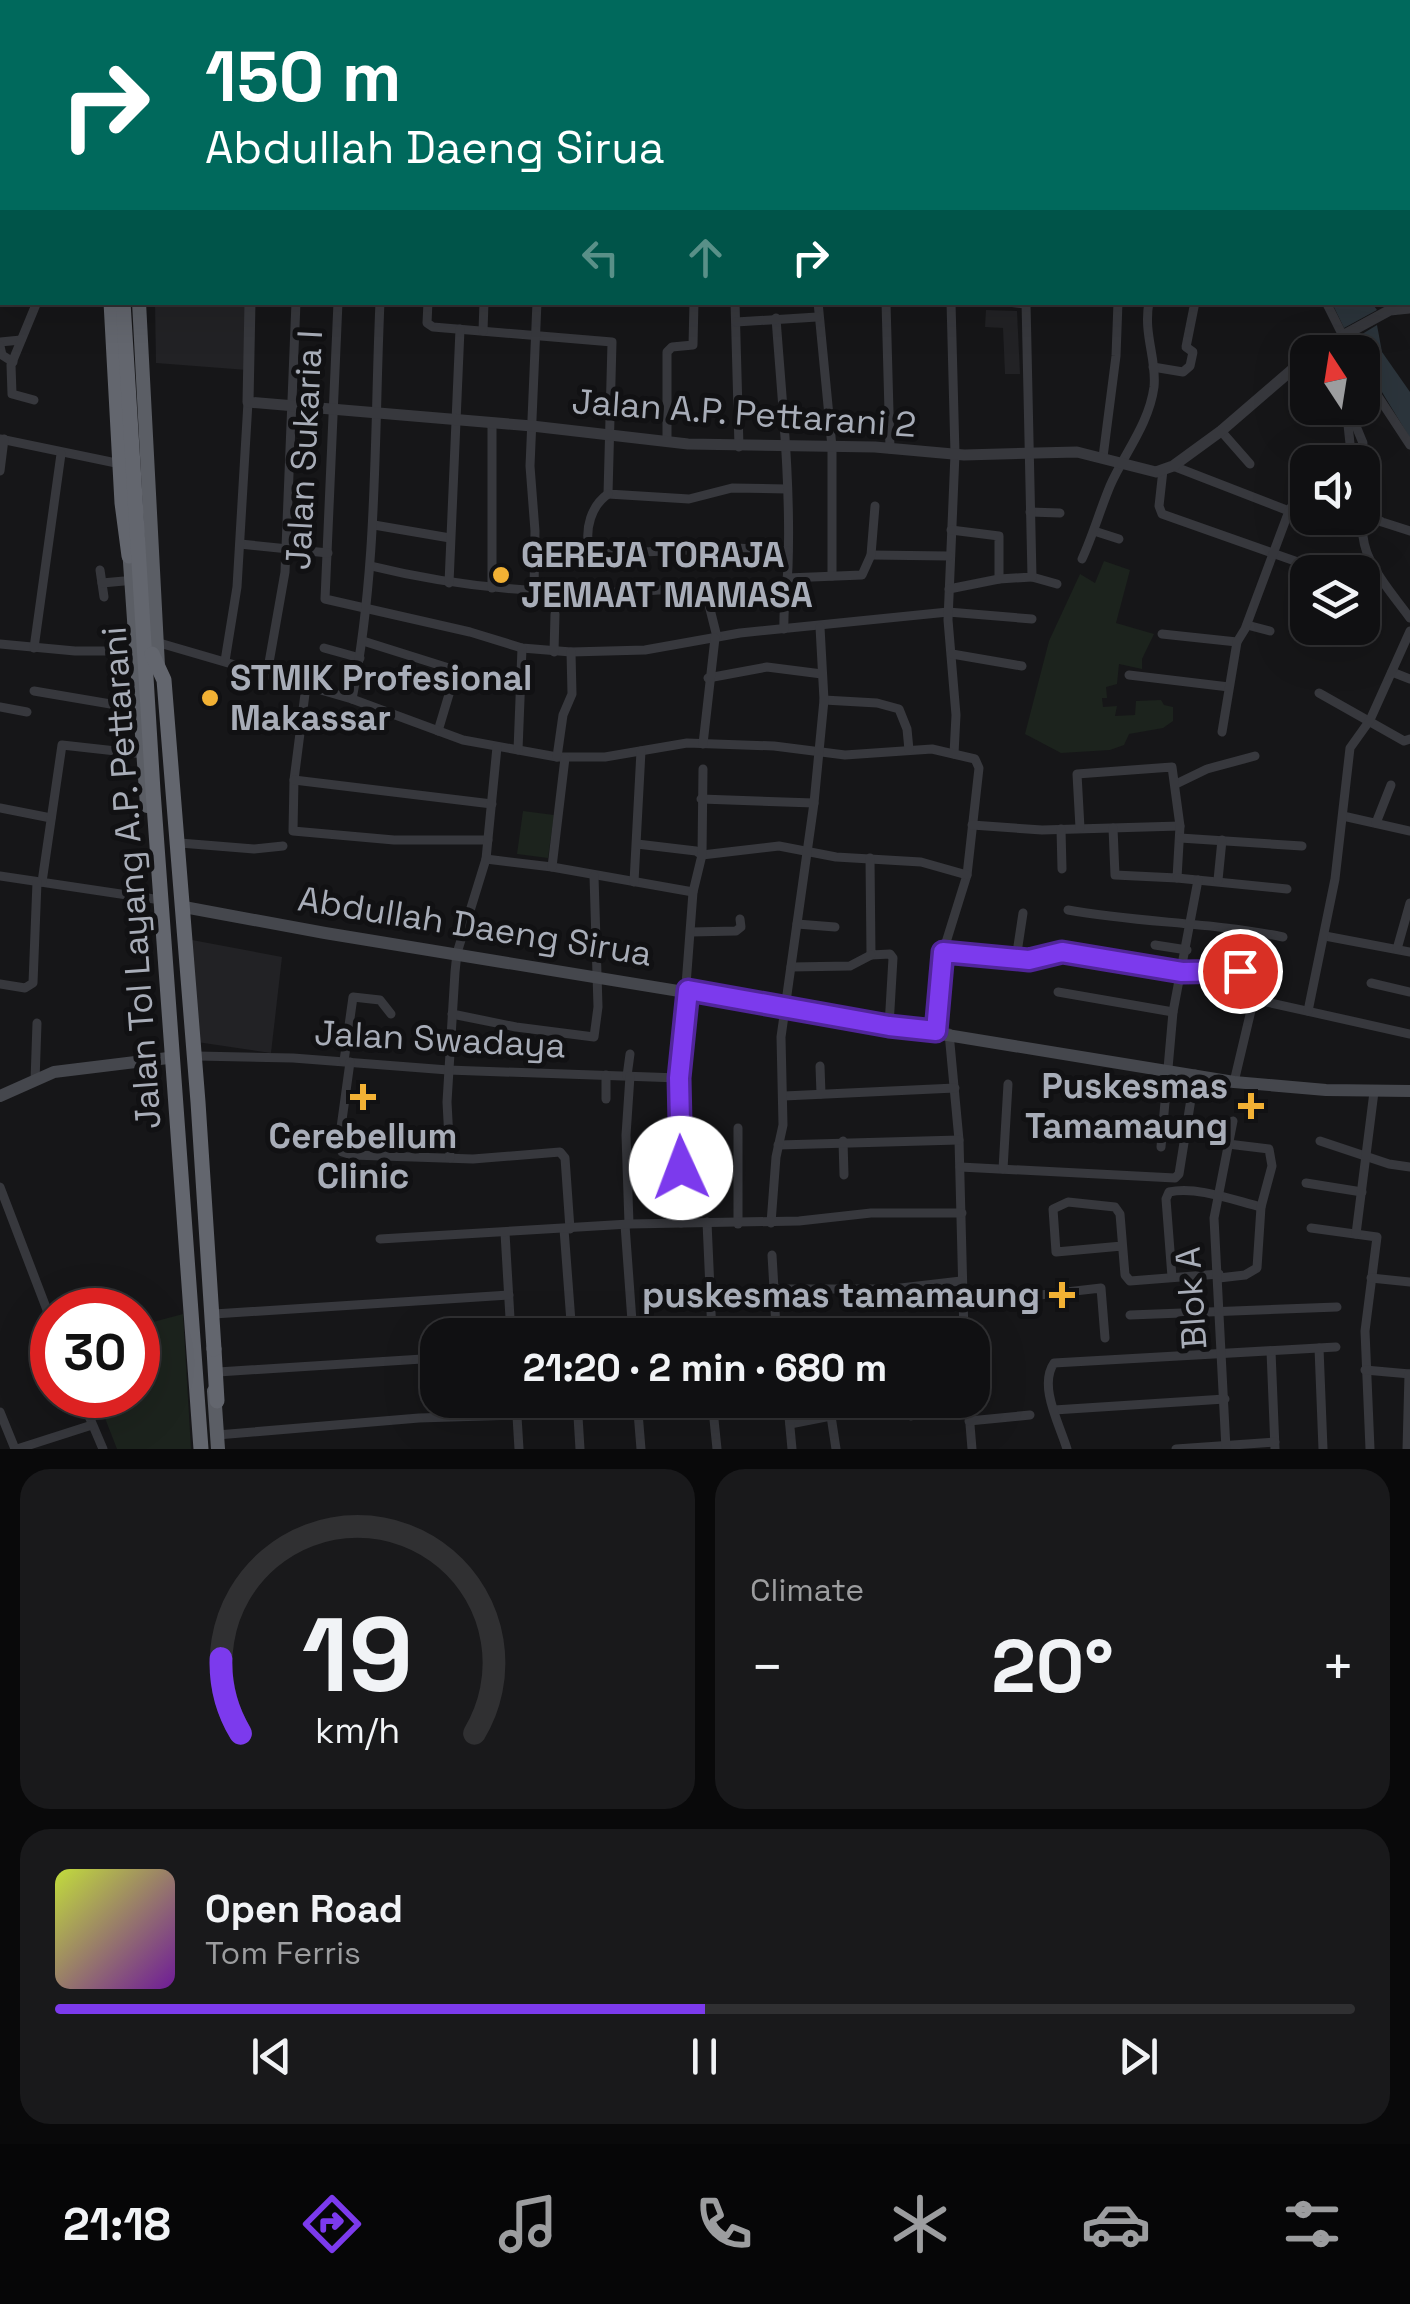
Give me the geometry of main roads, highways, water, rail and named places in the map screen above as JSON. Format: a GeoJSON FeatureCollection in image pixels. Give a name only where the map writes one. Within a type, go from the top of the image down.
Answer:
{"type":"FeatureCollection","features":[{"type":"Feature","properties":{"kind":"highway"},"geometry":{"type":"LineString","coordinates":[[111,305],[125,603],[164,680],[217,1401]]}},
{"type":"Feature","properties":{"kind":"highway"},"geometry":{"type":"LineString","coordinates":[[111,305],[134,623]]}},
{"type":"Feature","properties":{"kind":"highway","name":"Jalan Tol Layang A.P. Pettarani"},"geometry":{"type":"LineString","coordinates":[[123,305],[154,791],[207,1446]]}},
{"type":"Feature","properties":{"kind":"highway","name":"Jalan Tol Layang A.P. Pettarani"},"geometry":{"type":"LineString","coordinates":[[135,305],[148,649],[207,1446]]}},
{"type":"Feature","properties":{"kind":"highway"},"geometry":{"type":"LineString","coordinates":[[119,463],[129,556]]}},
{"type":"Feature","properties":{"kind":"highway"},"geometry":{"type":"LineString","coordinates":[[148,649],[140,710],[142,754],[180,1208],[207,1446]]}},
{"type":"Feature","properties":{"kind":"highway"},"geometry":{"type":"LineString","coordinates":[[148,649],[173,812],[195,1062],[207,1446]]}},
{"type":"Feature","properties":{"kind":"highway"},"geometry":{"type":"LineString","coordinates":[[142,754],[149,762],[160,762],[166,752]]}},
{"type":"Feature","properties":{"kind":"highway"},"geometry":{"type":"LineString","coordinates":[[147,810],[152,799],[159,797],[168,800],[173,812]]}},
{"type":"Feature","properties":{"kind":"main road","name":"Abdullah Daeng Sirua"},"geometry":{"type":"LineString","coordinates":[[184,906],[338,935],[1234,1082],[1410,1091]]}},
{"type":"Feature","properties":{"kind":"main road"},"geometry":{"type":"LineString","coordinates":[[0,1096],[77,1066],[168,1058]]}},
{"type":"Feature","properties":{"kind":"place","name":"GEREJA TORAJA JEMAAT MAMASA"},"geometry":{"type":"Point","coordinates":[501,575]}},
{"type":"Feature","properties":{"kind":"place","name":"STMIK Profesional Makassar"},"geometry":{"type":"Point","coordinates":[210,698]}},
{"type":"Feature","properties":{"kind":"place","name":"Cerebellum Clinic"},"geometry":{"type":"Point","coordinates":[363,1097]}},
{"type":"Feature","properties":{"kind":"place","name":"Puskesmas Tamamaung"},"geometry":{"type":"Point","coordinates":[1251,1106]}},
{"type":"Feature","properties":{"kind":"place","name":"puskesmas tamamaung"},"geometry":{"type":"Point","coordinates":[1062,1295]}}]}
